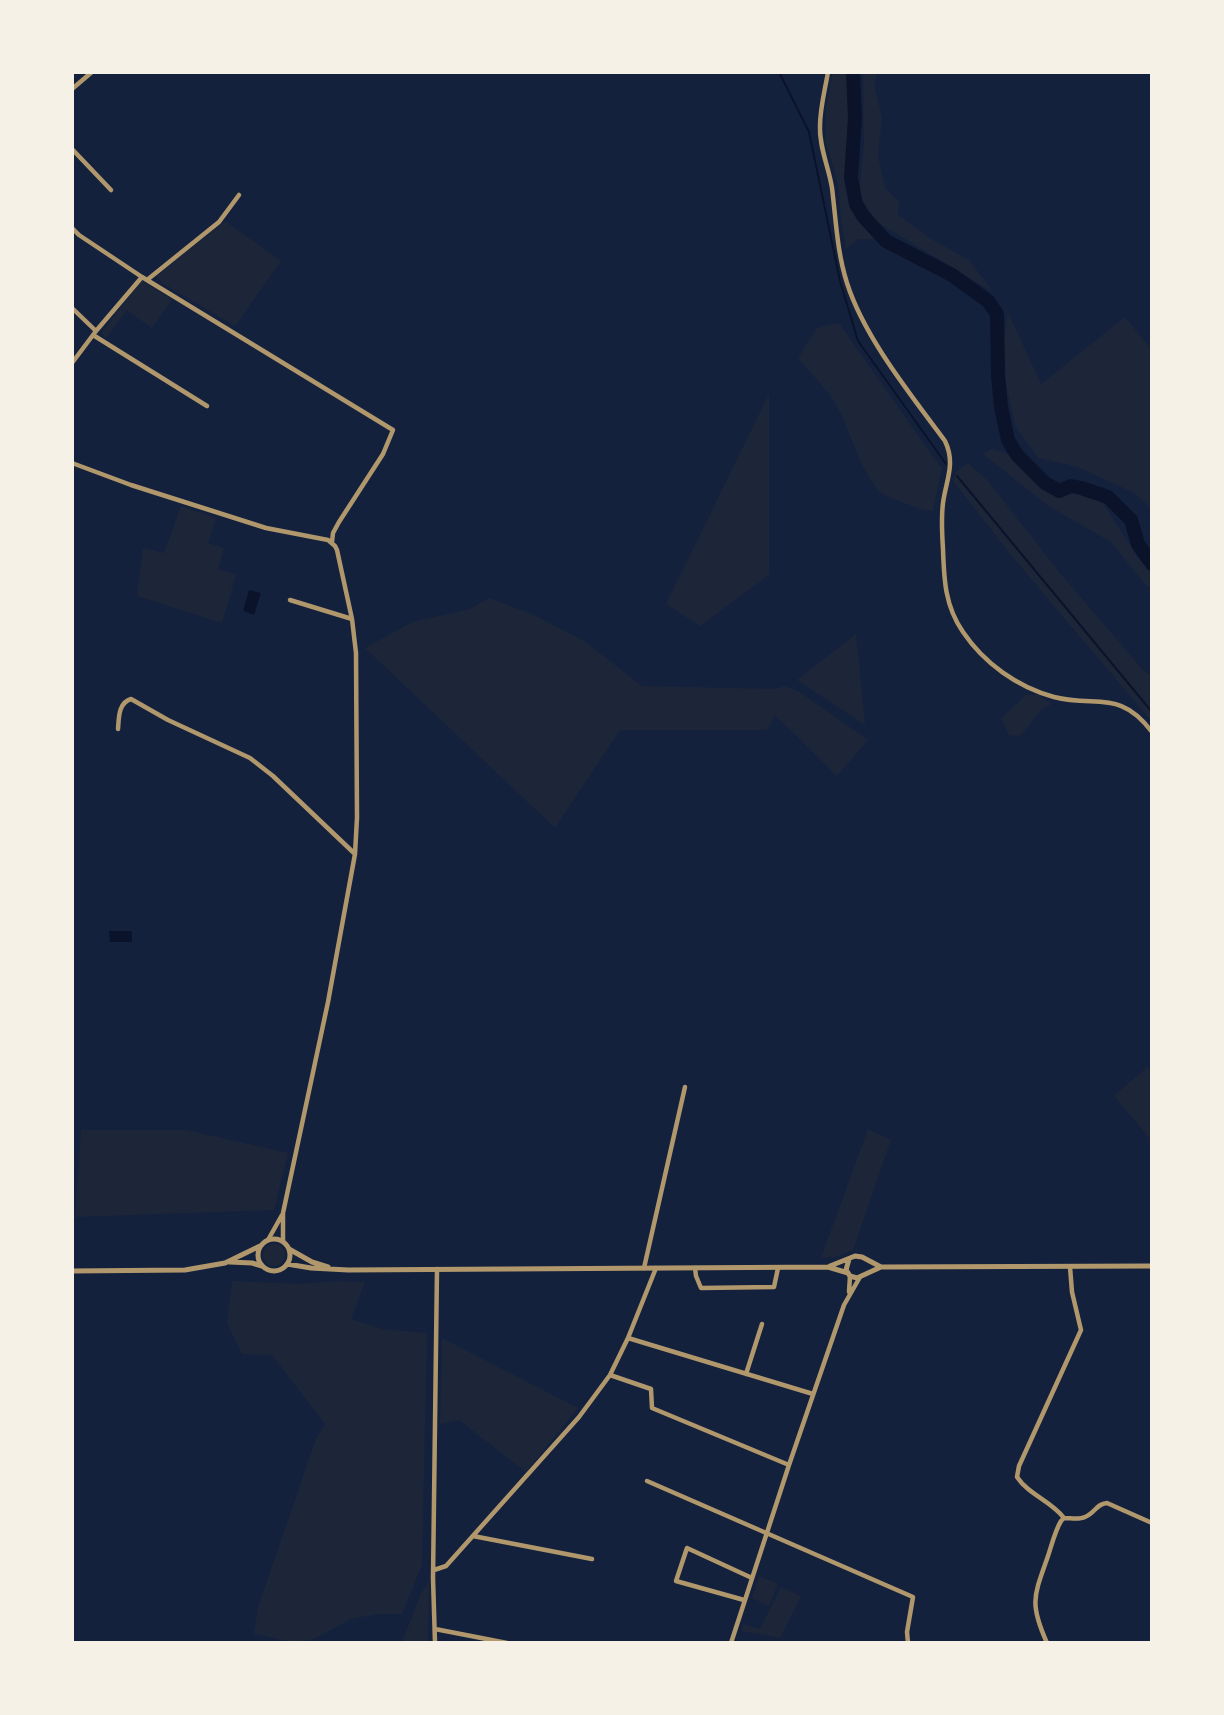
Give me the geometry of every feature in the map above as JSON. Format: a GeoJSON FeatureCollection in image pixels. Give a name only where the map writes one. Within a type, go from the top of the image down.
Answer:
{"type":"FeatureCollection","features":[{"type":"Feature","properties":{"kind":"street"},"geometry":{"type":"LineString","coordinates":[[72,89],[92,72]]}},
{"type":"Feature","properties":{"kind":"street"},"geometry":{"type":"LineString","coordinates":[[828,72],[819,127],[831,180],[837,234],[846,281],[861,316],[878,346],[945,441],[950,452],[951,464],[942,520],[944,587],[951,612],[962,632],[978,651],[1008,677],[1030,689],[1053,697],[1115,703],[1132,710],[1152,732]]}},
{"type":"Feature","properties":{"kind":"street"},"geometry":{"type":"LineString","coordinates":[[72,149],[111,190]]}},
{"type":"Feature","properties":{"kind":"street"},"geometry":{"type":"LineString","coordinates":[[72,363],[94,333],[144,279],[219,222],[239,195]]}},
{"type":"Feature","properties":{"kind":"street"},"geometry":{"type":"LineString","coordinates":[[72,228],[144,279],[393,430],[383,454],[333,533],[332,542]]}},
{"type":"Feature","properties":{"kind":"street"},"geometry":{"type":"LineString","coordinates":[[72,308],[94,333],[207,406]]}},
{"type":"Feature","properties":{"kind":"street"},"geometry":{"type":"LineString","coordinates":[[72,463],[131,485],[266,528],[321,538],[332,542],[337,550],[352,619],[356,664],[357,818],[355,854],[328,1002],[283,1213],[283,1241]]}},
{"type":"Feature","properties":{"kind":"street"},"geometry":{"type":"LineString","coordinates":[[290,600],[352,619]]}},
{"type":"Feature","properties":{"kind":"street"},"geometry":{"type":"LineString","coordinates":[[118,729],[121,707],[124,701],[131,699],[168,720],[250,758],[273,776],[355,854]]}},
{"type":"Feature","properties":{"kind":"street"},"geometry":{"type":"LineString","coordinates":[[644,1268],[685,1087]]}},
{"type":"Feature","properties":{"kind":"street"},"geometry":{"type":"LineString","coordinates":[[268,1240],[283,1213]]}},
{"type":"Feature","properties":{"kind":"street"},"geometry":{"type":"LineString","coordinates":[[225,1263],[273,1238],[283,1241],[289,1249],[312,1262],[335,1269]]}},
{"type":"Feature","properties":{"kind":"street"},"geometry":{"type":"LineString","coordinates":[[260,1246],[258,1257],[263,1266]]}},
{"type":"Feature","properties":{"kind":"street"},"geometry":{"type":"LineString","coordinates":[[72,1271],[184,1270],[225,1263],[252,1263],[273,1271],[284,1268],[287,1264],[289,1249]]}},
{"type":"Feature","properties":{"kind":"street"},"geometry":{"type":"LineString","coordinates":[[828,1267],[855,1256],[862,1257],[881,1267]]}},
{"type":"Feature","properties":{"kind":"street"},"geometry":{"type":"LineString","coordinates":[[849,1259],[846,1266],[849,1274],[849,1295]]}},
{"type":"Feature","properties":{"kind":"street"},"geometry":{"type":"LineString","coordinates":[[865,1259],[868,1266],[866,1273]]}},
{"type":"Feature","properties":{"kind":"street"},"geometry":{"type":"LineString","coordinates":[[287,1264],[335,1269],[828,1267],[857,1278],[860,1277]]}},
{"type":"Feature","properties":{"kind":"street"},"geometry":{"type":"LineString","coordinates":[[731,1643],[813,1394],[849,1295],[860,1277],[881,1267],[1152,1266]]}},
{"type":"Feature","properties":{"kind":"street"},"geometry":{"type":"LineString","coordinates":[[1064,1518],[1052,1505],[1023,1486],[1017,1477],[1019,1466],[1081,1330],[1071,1292],[1070,1267]]}},
{"type":"Feature","properties":{"kind":"street"},"geometry":{"type":"LineString","coordinates":[[434,1570],[446,1566],[579,1417],[610,1375],[628,1338],[656,1268]]}},
{"type":"Feature","properties":{"kind":"street"},"geometry":{"type":"LineString","coordinates":[[695,1268],[701,1288],[774,1287],[778,1268]]}},
{"type":"Feature","properties":{"kind":"street"},"geometry":{"type":"LineString","coordinates":[[435,1643],[437,1269]]}},
{"type":"Feature","properties":{"kind":"street"},"geometry":{"type":"LineString","coordinates":[[746,1374],[762,1324]]}},
{"type":"Feature","properties":{"kind":"street"},"geometry":{"type":"LineString","coordinates":[[628,1338],[813,1394]]}},
{"type":"Feature","properties":{"kind":"street"},"geometry":{"type":"LineString","coordinates":[[610,1375],[651,1389],[652,1408],[789,1465]]}},
{"type":"Feature","properties":{"kind":"street"},"geometry":{"type":"LineString","coordinates":[[647,1481],[913,1597],[907,1632],[908,1643]]}},
{"type":"Feature","properties":{"kind":"street"},"geometry":{"type":"LineString","coordinates":[[1047,1643],[1036,1618],[1036,1592],[1059,1523],[1064,1518],[1081,1518],[1091,1513],[1099,1504],[1107,1503],[1152,1523]]}},
{"type":"Feature","properties":{"kind":"street"},"geometry":{"type":"LineString","coordinates":[[473,1536],[592,1559]]}},
{"type":"Feature","properties":{"kind":"street"},"geometry":{"type":"LineString","coordinates":[[744,1600],[676,1581],[687,1548],[752,1578]]}},
{"type":"Feature","properties":{"kind":"street"},"geometry":{"type":"LineString","coordinates":[[435,1629],[507,1643]]}},
{"type":"Feature","properties":{"kind":"shaded area"},"geometry":{"type":"Polygon","coordinates":[[[833,72],[850,72],[846,177],[851,210],[874,239],[858,239],[846,249],[838,184],[826,142],[826,107],[833,72]]]}},
{"type":"Feature","properties":{"kind":"shaded area"},"geometry":{"type":"Polygon","coordinates":[[[863,72],[878,72],[874,84],[882,118],[878,155],[885,188],[899,201],[898,215],[928,237],[969,260],[993,292],[877,222],[859,195],[864,144],[863,72]]]}},
{"type":"Feature","properties":{"kind":"shaded area"},"geometry":{"type":"Polygon","coordinates":[[[225,221],[281,261],[235,326],[162,283],[156,276],[225,221]]]}},
{"type":"Feature","properties":{"kind":"shaded area"},"geometry":{"type":"Polygon","coordinates":[[[142,280],[172,300],[152,328],[127,310],[106,338],[101,333],[142,280]]]}},
{"type":"Feature","properties":{"kind":"shaded area"},"geometry":{"type":"Polygon","coordinates":[[[1008,312],[1041,384],[1125,317],[1152,350],[1152,509],[1134,493],[1078,467],[1038,458],[1015,426],[1006,385],[1004,339],[1008,312]]]}},
{"type":"Feature","properties":{"kind":"shaded area"},"geometry":{"type":"Polygon","coordinates":[[[839,323],[942,468],[933,511],[923,510],[878,491],[863,467],[842,416],[831,396],[798,358],[817,328],[839,323]]]}},
{"type":"Feature","properties":{"kind":"shaded area"},"geometry":{"type":"Polygon","coordinates":[[[769,394],[769,575],[700,626],[666,604],[769,394]]]}},
{"type":"Feature","properties":{"kind":"shaded area"},"geometry":{"type":"Polygon","coordinates":[[[992,449],[1005,452],[1043,488],[1058,494],[1073,491],[1103,503],[1140,561],[1152,570],[1152,590],[1111,542],[1047,505],[983,454],[992,449]]]}},
{"type":"Feature","properties":{"kind":"shaded area"},"geometry":{"type":"Polygon","coordinates":[[[968,463],[988,481],[1059,572],[1144,671],[1152,676],[1152,722],[1011,555],[953,481],[957,471],[968,463]]]}},
{"type":"Feature","properties":{"kind":"shaded area"},"geometry":{"type":"Polygon","coordinates":[[[181,506],[216,518],[208,543],[224,548],[218,569],[236,575],[222,623],[137,596],[143,548],[164,553],[181,506]]]}},
{"type":"Feature","properties":{"kind":"shaded area"},"geometry":{"type":"Polygon","coordinates":[[[249,590],[261,593],[254,615],[243,611],[249,590]]]}},
{"type":"Feature","properties":{"kind":"shaded area"},"geometry":{"type":"Polygon","coordinates":[[[489,598],[534,615],[584,641],[642,686],[776,689],[784,686],[798,691],[868,740],[837,776],[775,715],[767,730],[620,730],[555,828],[365,648],[412,622],[470,609],[489,598]]]}},
{"type":"Feature","properties":{"kind":"shaded area"},"geometry":{"type":"Polygon","coordinates":[[[856,634],[865,725],[797,680],[856,634]]]}},
{"type":"Feature","properties":{"kind":"shaded area"},"geometry":{"type":"Polygon","coordinates":[[[1026,695],[1038,695],[1052,704],[1043,708],[1020,736],[1009,735],[1001,718],[1026,695]]]}},
{"type":"Feature","properties":{"kind":"shaded area"},"geometry":{"type":"Polygon","coordinates":[[[109,931],[132,931],[132,942],[110,942],[109,931]]]}},
{"type":"Feature","properties":{"kind":"shaded area"},"geometry":{"type":"Polygon","coordinates":[[[1147,1067],[1152,1073],[1152,1141],[1114,1096],[1147,1067]]]}},
{"type":"Feature","properties":{"kind":"shaded area"},"geometry":{"type":"Polygon","coordinates":[[[868,1129],[891,1140],[853,1250],[836,1257],[821,1258],[868,1129]]]}},
{"type":"Feature","properties":{"kind":"shaded area"},"geometry":{"type":"Polygon","coordinates":[[[81,1130],[186,1130],[288,1153],[274,1210],[75,1217],[81,1130]]]}},
{"type":"Feature","properties":{"kind":"shaded area"},"geometry":{"type":"Polygon","coordinates":[[[274,1244],[282,1247],[285,1255],[282,1263],[274,1266],[266,1263],[263,1255],[266,1247],[274,1244]]]}},
{"type":"Feature","properties":{"kind":"shaded area"},"geometry":{"type":"Polygon","coordinates":[[[232,1281],[301,1284],[336,1281],[365,1282],[351,1319],[382,1329],[427,1333],[422,1565],[402,1614],[377,1614],[351,1619],[314,1639],[294,1642],[254,1634],[258,1607],[316,1439],[325,1424],[272,1355],[242,1354],[227,1323],[232,1281]]]}},
{"type":"Feature","properties":{"kind":"shaded area"},"geometry":{"type":"Polygon","coordinates":[[[442,1338],[578,1408],[526,1472],[459,1420],[440,1424],[442,1338]]]}},
{"type":"Feature","properties":{"kind":"shaded area"},"geometry":{"type":"Polygon","coordinates":[[[759,1576],[778,1584],[769,1606],[752,1598],[759,1576]]]}},
{"type":"Feature","properties":{"kind":"shaded area"},"geometry":{"type":"Polygon","coordinates":[[[429,1582],[428,1643],[402,1643],[421,1593],[429,1582]]]}},
{"type":"Feature","properties":{"kind":"shaded area"},"geometry":{"type":"Polygon","coordinates":[[[781,1587],[801,1596],[780,1638],[741,1631],[743,1624],[760,1629],[781,1587]]]}},
{"type":"Feature","properties":{"kind":"waterway"},"geometry":{"type":"LineString","coordinates":[[779,72],[809,132],[840,281],[858,341],[946,464]]}},
{"type":"Feature","properties":{"kind":"waterway"},"geometry":{"type":"LineString","coordinates":[[853,72],[855,118],[851,178],[856,204],[863,216],[886,241],[952,275],[988,301],[997,314],[1001,407],[1008,440],[1017,455],[1045,483],[1059,491],[1071,486],[1108,497],[1131,520],[1138,544],[1152,564]]}},
{"type":"Feature","properties":{"kind":"waterway"},"geometry":{"type":"LineString","coordinates":[[957,476],[1152,712]]}}]}
